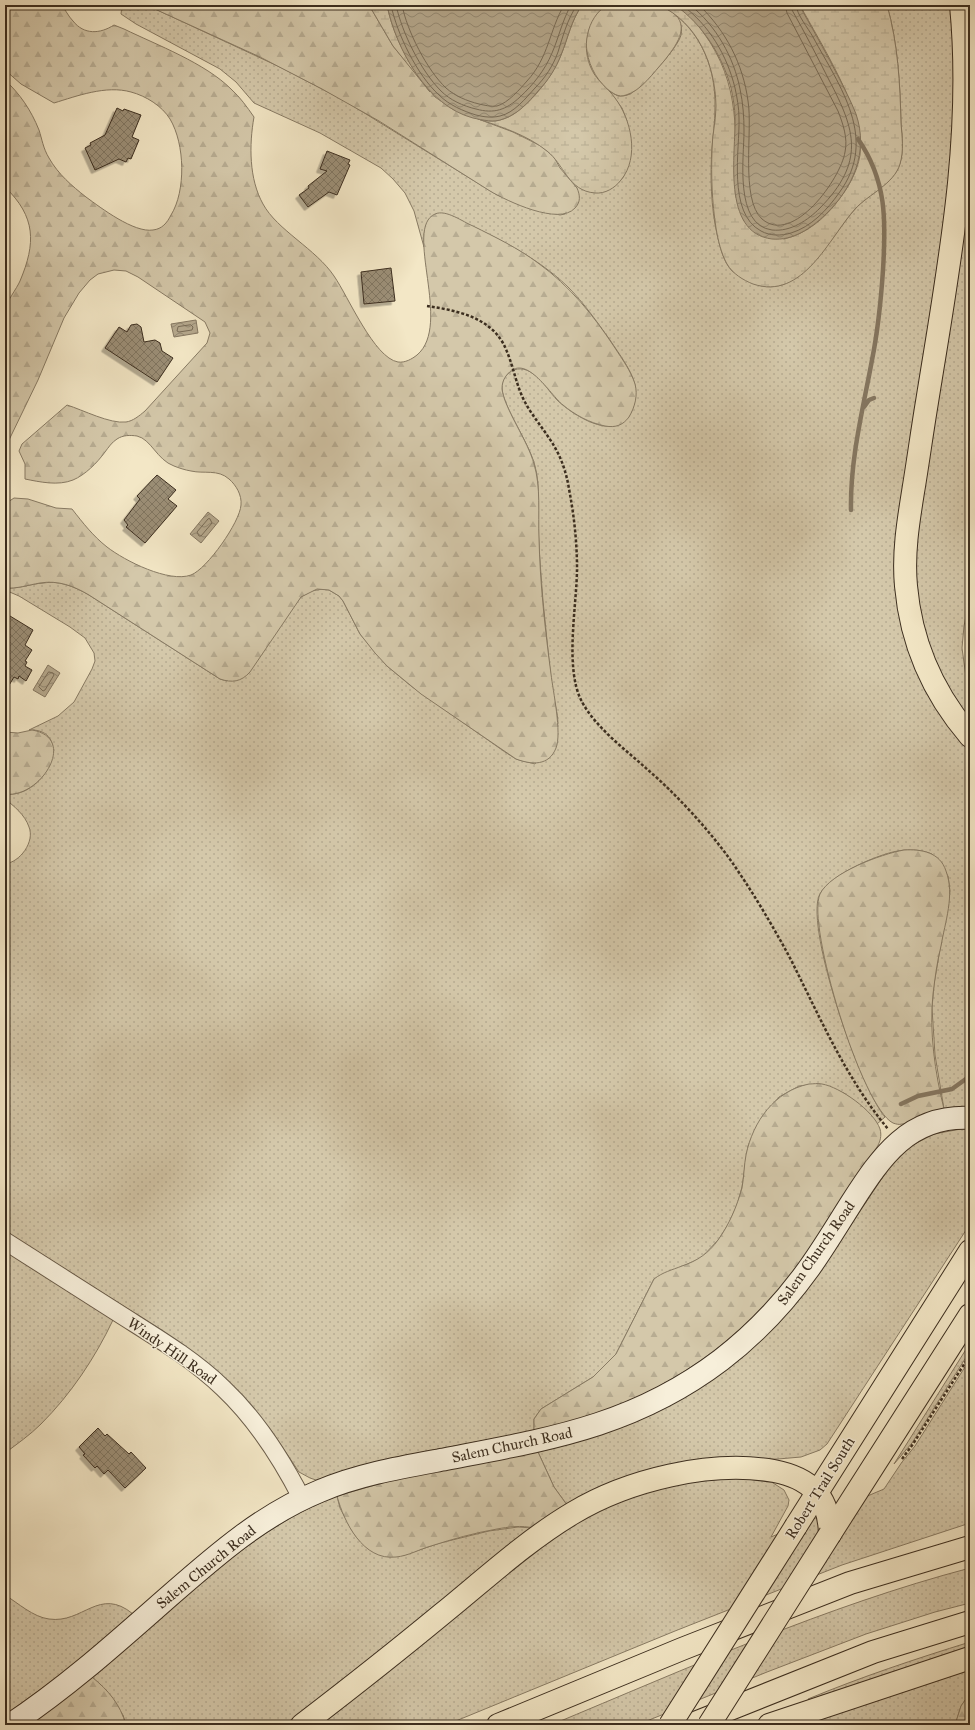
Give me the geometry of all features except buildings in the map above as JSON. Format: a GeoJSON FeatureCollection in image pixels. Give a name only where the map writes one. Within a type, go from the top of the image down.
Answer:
{"type":"FeatureCollection","features":[{"type":"Feature","properties":{"kind":"main road"},"geometry":{"type":"LineString","coordinates":[[961,5],[965,102],[959,191],[950,262],[908,521],[905,571],[910,613],[924,663],[946,703],[970,736]]}},
{"type":"Feature","properties":{"kind":"main road","name":"Robert Trail South"},"geometry":{"type":"LineString","coordinates":[[670,1725],[970,1251]]}},
{"type":"Feature","properties":{"kind":"main road"},"geometry":{"type":"LineString","coordinates":[[709,1725],[970,1315]]}},
{"type":"Feature","properties":{"kind":"main road"},"geometry":{"type":"LineString","coordinates":[[302,1725],[379,1665],[522,1549],[573,1513],[602,1498],[662,1478],[702,1471],[733,1469],[768,1470],[781,1473],[804,1482],[817,1492],[823,1500],[828,1513],[830,1534]]}},
{"type":"Feature","properties":{"kind":"main road"},"geometry":{"type":"LineString","coordinates":[[498,1725],[682,1649],[850,1583],[970,1547]]}},
{"type":"Feature","properties":{"kind":"main road"},"geometry":{"type":"LineString","coordinates":[[690,1725],[873,1652],[970,1622]]}},
{"type":"Feature","properties":{"kind":"main road"},"geometry":{"type":"LineString","coordinates":[[769,1725],[970,1658]]}},
{"type":"Feature","properties":{"kind":"street","name":"Salem Church Road"},"geometry":{"type":"LineString","coordinates":[[10,1725],[72,1679],[226,1548],[270,1516],[302,1499],[334,1486],[378,1472],[536,1441],[586,1429],[635,1411],[678,1389],[733,1350],[779,1306],[811,1266],[874,1170],[898,1142],[913,1132],[936,1122],[951,1119],[970,1118]]}},
{"type":"Feature","properties":{"kind":"street","name":"Windy Hill Road"},"geometry":{"type":"LineString","coordinates":[[5,1241],[166,1343],[208,1374],[239,1404],[264,1435],[284,1464],[302,1499]]}},
{"type":"Feature","properties":{"kind":"path"},"geometry":{"type":"LineString","coordinates":[[427,306],[450,310],[470,316],[487,325],[496,334],[505,346],[526,405],[549,437],[562,462],[569,488],[575,534],[577,571],[573,661],[576,684],[583,703],[605,731],[670,791],[728,857],[778,936],[823,1027],[855,1082],[872,1110],[898,1142]]}},
{"type":"Feature","properties":{"kind":"path"},"geometry":{"type":"LineString","coordinates":[[900,1460],[913,1444],[970,1355]]}},
{"type":"Feature","properties":{"kind":"green space"},"geometry":{"type":"Polygon","coordinates":[[[5,5],[61,5],[77,26],[82,29],[92,32],[103,30],[114,25],[124,29],[166,48],[194,63],[208,71],[231,89],[254,117],[251,139],[251,162],[255,184],[263,204],[277,222],[326,266],[340,285],[362,325],[380,350],[389,358],[398,362],[403,362],[413,358],[427,341],[430,322],[430,301],[424,238],[427,223],[435,214],[439,213],[444,213],[459,219],[522,252],[561,281],[599,324],[626,365],[635,384],[636,397],[633,409],[629,417],[622,424],[613,427],[588,421],[563,405],[537,377],[529,371],[521,368],[513,369],[506,376],[502,385],[507,406],[531,455],[538,482],[542,589],[558,732],[556,748],[549,758],[544,761],[534,763],[516,759],[421,694],[387,666],[375,653],[360,634],[343,601],[339,596],[329,590],[317,589],[301,597],[250,672],[240,680],[228,681],[220,679],[89,595],[72,586],[47,582],[5,588],[5,504],[14,498],[28,499],[56,508],[72,509],[93,534],[115,553],[148,569],[171,576],[182,577],[191,575],[198,571],[214,555],[235,522],[239,513],[241,501],[236,487],[232,481],[225,476],[216,473],[189,471],[174,466],[163,459],[142,438],[129,435],[115,440],[90,468],[73,480],[55,483],[25,479],[25,464],[19,451],[22,444],[67,405],[112,421],[131,421],[145,411],[207,343],[210,333],[205,322],[138,277],[126,271],[114,270],[98,274],[90,280],[79,293],[64,318],[38,380],[9,440],[5,439],[4,312],[19,284],[25,267],[29,254],[30,231],[28,220],[23,209],[5,187],[5,80],[16,91],[29,109],[39,130],[47,154],[61,174],[86,197],[127,224],[145,230],[153,230],[166,223],[176,205],[182,167],[179,141],[170,119],[163,110],[148,99],[131,92],[112,90],[92,92],[54,103],[21,84],[5,70],[5,5]]]}},
{"type":"Feature","properties":{"kind":"green space"},"geometry":{"type":"Polygon","coordinates":[[[122,5],[146,5],[282,68],[345,101],[497,195],[528,207],[560,215],[565,214],[577,188],[572,182],[586,190],[600,192],[606,191],[618,183],[624,176],[627,121],[622,108],[609,91],[618,96],[626,96],[630,94],[643,84],[667,58],[681,35],[680,22],[672,12],[683,21],[699,43],[706,55],[713,81],[715,108],[711,159],[711,181],[713,213],[722,254],[732,271],[749,281],[767,287],[783,284],[798,276],[812,264],[848,217],[864,200],[893,176],[900,163],[902,138],[899,78],[894,34],[887,5],[951,5],[956,72],[950,190],[897,538],[953,731],[970,752],[970,1108],[944,1109],[935,1055],[932,1008],[934,984],[950,891],[948,876],[932,854],[915,850],[891,852],[867,861],[847,871],[827,885],[819,896],[817,914],[820,941],[838,1009],[862,1075],[874,1101],[885,1117],[877,1124],[869,1113],[844,1093],[818,1084],[799,1086],[779,1097],[762,1117],[748,1146],[742,1187],[737,1205],[729,1223],[719,1239],[701,1258],[654,1279],[616,1354],[593,1377],[541,1409],[534,1419],[534,1431],[392,1458],[316,1480],[299,1472],[271,1430],[245,1399],[225,1378],[200,1357],[163,1331],[5,1231],[5,864],[21,855],[28,845],[30,833],[25,819],[5,799],[5,794],[20,793],[33,786],[43,775],[50,763],[53,751],[51,740],[43,732],[29,730],[58,716],[74,702],[95,661],[94,653],[85,638],[70,627],[19,596],[5,590],[5,588],[15,588],[49,582],[61,583],[73,587],[89,595],[220,679],[227,681],[301,597],[311,591],[323,589],[329,590],[339,596],[343,601],[360,634],[387,666],[411,686],[505,752],[516,759],[535,764],[555,731],[558,719],[552,690],[543,601],[538,534],[537,473],[532,457],[503,396],[503,381],[512,371],[518,369],[526,370],[539,379],[558,401],[573,413],[593,423],[603,426],[612,426],[621,423],[628,417],[633,406],[636,388],[631,373],[610,340],[568,287],[555,275],[511,246],[449,215],[427,223],[424,234],[424,247],[414,211],[405,193],[381,168],[320,133],[254,103],[236,82],[220,69],[136,24],[121,14],[122,5]]]}},
{"type":"Feature","properties":{"kind":"green space"},"geometry":{"type":"Polygon","coordinates":[[[146,5],[369,5],[393,46],[435,97],[454,110],[513,132],[541,146],[554,157],[560,168],[577,188],[579,201],[575,208],[567,213],[557,214],[546,213],[520,206],[490,191],[379,121],[322,89],[260,57],[146,5]]]}},
{"type":"Feature","properties":{"kind":"green space"},"geometry":{"type":"Polygon","coordinates":[[[369,5],[387,5],[393,28],[403,51],[430,92],[393,46],[369,5]]]}},
{"type":"Feature","properties":{"kind":"green space"},"geometry":{"type":"Polygon","coordinates":[[[582,5],[607,5],[594,18],[590,26],[586,44],[587,53],[594,74],[612,94],[621,107],[629,127],[632,149],[627,171],[621,180],[610,190],[599,193],[586,191],[578,187],[567,176],[553,156],[531,140],[505,128],[478,119],[495,121],[509,117],[518,111],[536,94],[557,64],[572,23],[582,5]]]}},
{"type":"Feature","properties":{"kind":"green space"},"geometry":{"type":"Polygon","coordinates":[[[607,5],[660,5],[672,12],[681,24],[680,36],[677,43],[652,76],[637,90],[623,96],[616,95],[607,89],[599,80],[588,58],[586,46],[587,34],[597,13],[607,5]]]}},
{"type":"Feature","properties":{"kind":"green space"},"geometry":{"type":"Polygon","coordinates":[[[659,5],[678,6],[686,12],[701,29],[716,52],[724,71],[734,111],[736,197],[744,221],[784,239],[807,230],[832,208],[852,180],[860,155],[860,138],[856,119],[849,99],[840,78],[800,5],[887,5],[894,34],[899,78],[902,144],[900,164],[897,171],[887,183],[855,209],[813,264],[786,284],[771,287],[753,284],[735,274],[729,268],[725,260],[717,233],[713,199],[712,144],[716,106],[712,75],[702,46],[694,34],[684,22],[673,13],[659,5]]]}},
{"type":"Feature","properties":{"kind":"green space"},"geometry":{"type":"Polygon","coordinates":[[[970,163],[970,596],[964,626],[962,648],[966,677],[970,691],[970,722],[934,665],[919,618],[914,556],[970,163]]]}},
{"type":"Feature","properties":{"kind":"green space"},"geometry":{"type":"Polygon","coordinates":[[[32,730],[46,735],[53,744],[53,755],[49,767],[41,778],[31,787],[18,793],[5,794],[5,732],[18,733],[32,730]]]}},
{"type":"Feature","properties":{"kind":"green space"},"geometry":{"type":"Polygon","coordinates":[[[904,850],[923,851],[935,856],[946,871],[950,889],[947,918],[936,970],[932,1008],[932,1037],[938,1081],[944,1109],[923,1115],[906,1123],[899,1124],[893,1123],[880,1110],[867,1085],[853,1052],[829,976],[821,941],[818,912],[820,894],[834,879],[870,860],[904,850]]]}},
{"type":"Feature","properties":{"kind":"green space"},"geometry":{"type":"Polygon","coordinates":[[[809,1084],[829,1086],[856,1101],[877,1122],[881,1136],[877,1147],[801,1261],[783,1284],[745,1325],[701,1361],[677,1376],[652,1390],[605,1411],[582,1419],[534,1431],[534,1419],[541,1409],[593,1377],[616,1354],[654,1279],[664,1273],[698,1259],[707,1253],[714,1245],[726,1228],[738,1202],[742,1188],[745,1159],[749,1142],[760,1119],[767,1109],[786,1093],[809,1084]]]}},
{"type":"Feature","properties":{"kind":"green space"},"geometry":{"type":"Polygon","coordinates":[[[961,1129],[970,1129],[970,1224],[827,1444],[820,1450],[801,1457],[778,1459],[710,1460],[567,1505],[554,1487],[538,1452],[613,1430],[648,1416],[683,1398],[843,1237],[892,1163],[907,1148],[934,1134],[961,1129]]]}},
{"type":"Feature","properties":{"kind":"green space"},"geometry":{"type":"Polygon","coordinates":[[[5,1251],[113,1320],[90,1362],[72,1388],[37,1428],[5,1453],[5,1251]]]}},
{"type":"Feature","properties":{"kind":"green space"},"geometry":{"type":"Polygon","coordinates":[[[970,1343],[970,1351],[912,1443],[894,1464],[970,1343]]]}},
{"type":"Feature","properties":{"kind":"green space"},"geometry":{"type":"Polygon","coordinates":[[[970,1359],[970,1523],[842,1565],[675,1631],[446,1725],[311,1725],[582,1515],[662,1485],[733,1478],[770,1481],[784,1490],[789,1500],[788,1506],[771,1537],[884,1489],[915,1446],[970,1359]]]}},
{"type":"Feature","properties":{"kind":"green space"},"geometry":{"type":"Polygon","coordinates":[[[538,1452],[554,1487],[567,1505],[533,1528],[515,1527],[472,1534],[405,1555],[384,1557],[374,1553],[357,1538],[350,1528],[337,1496],[396,1479],[538,1452]]]}},
{"type":"Feature","properties":{"kind":"green space"},"geometry":{"type":"Polygon","coordinates":[[[337,1496],[340,1508],[351,1529],[357,1538],[372,1551],[404,1555],[440,1543],[489,1531],[518,1527],[533,1528],[373,1658],[284,1725],[126,1725],[123,1715],[92,1677],[236,1555],[274,1528],[294,1516],[337,1496]]]}},
{"type":"Feature","properties":{"kind":"green space"},"geometry":{"type":"Polygon","coordinates":[[[970,1568],[970,1603],[935,1612],[866,1634],[767,1672],[637,1725],[551,1725],[706,1660],[810,1619],[916,1583],[970,1568]]]}},
{"type":"Feature","properties":{"kind":"green space"},"geometry":{"type":"Polygon","coordinates":[[[5,1595],[31,1613],[49,1619],[61,1619],[100,1605],[110,1604],[121,1606],[133,1614],[66,1671],[5,1715],[5,1595]]]}},
{"type":"Feature","properties":{"kind":"green space"},"geometry":{"type":"Polygon","coordinates":[[[970,1642],[970,1651],[810,1704],[808,1699],[848,1683],[970,1642]]]}},
{"type":"Feature","properties":{"kind":"green space"},"geometry":{"type":"Polygon","coordinates":[[[970,1665],[970,1693],[961,1706],[955,1725],[789,1725],[970,1665]]]}},
{"type":"Feature","properties":{"kind":"green space"},"geometry":{"type":"Polygon","coordinates":[[[92,1677],[104,1687],[113,1698],[124,1717],[126,1725],[29,1725],[92,1677]]]}},
{"type":"Feature","properties":{"kind":"green space"},"geometry":{"type":"Polygon","coordinates":[[[970,1693],[970,1725],[955,1725],[961,1706],[970,1693]]]}},
{"type":"Feature","properties":{"kind":"water"},"geometry":{"type":"Polygon","coordinates":[[[387,5],[582,5],[572,23],[557,65],[545,83],[518,111],[508,117],[492,121],[473,118],[456,112],[428,89],[416,74],[406,57],[391,22],[387,5]]]}},
{"type":"Feature","properties":{"kind":"water"},"geometry":{"type":"Polygon","coordinates":[[[675,5],[800,5],[852,104],[860,128],[861,142],[856,169],[851,181],[835,204],[825,215],[808,229],[787,238],[772,239],[756,234],[745,222],[738,207],[735,189],[735,114],[731,88],[717,53],[703,31],[675,5]]]}},
{"type":"Feature","properties":{"kind":"water"},"geometry":{"type":"Polygon","coordinates":[[[196,320],[198,333],[174,337],[171,324],[196,320]]]}},
{"type":"Feature","properties":{"kind":"water"},"geometry":{"type":"Polygon","coordinates":[[[208,512],[219,521],[201,543],[190,534],[208,512]]]}},
{"type":"Feature","properties":{"kind":"water"},"geometry":{"type":"Polygon","coordinates":[[[48,665],[60,673],[45,697],[33,690],[48,665]]]}},
{"type":"Feature","properties":{"kind":"waterway"},"geometry":{"type":"LineString","coordinates":[[851,510],[851,491],[855,453],[879,315],[884,235],[882,202],[875,170],[858,139]]}},
{"type":"Feature","properties":{"kind":"waterway"},"geometry":{"type":"LineString","coordinates":[[864,407],[869,400],[874,398]]}},
{"type":"Feature","properties":{"kind":"waterway"},"geometry":{"type":"LineString","coordinates":[[901,1104],[918,1096],[952,1089],[970,1076]]}}]}
